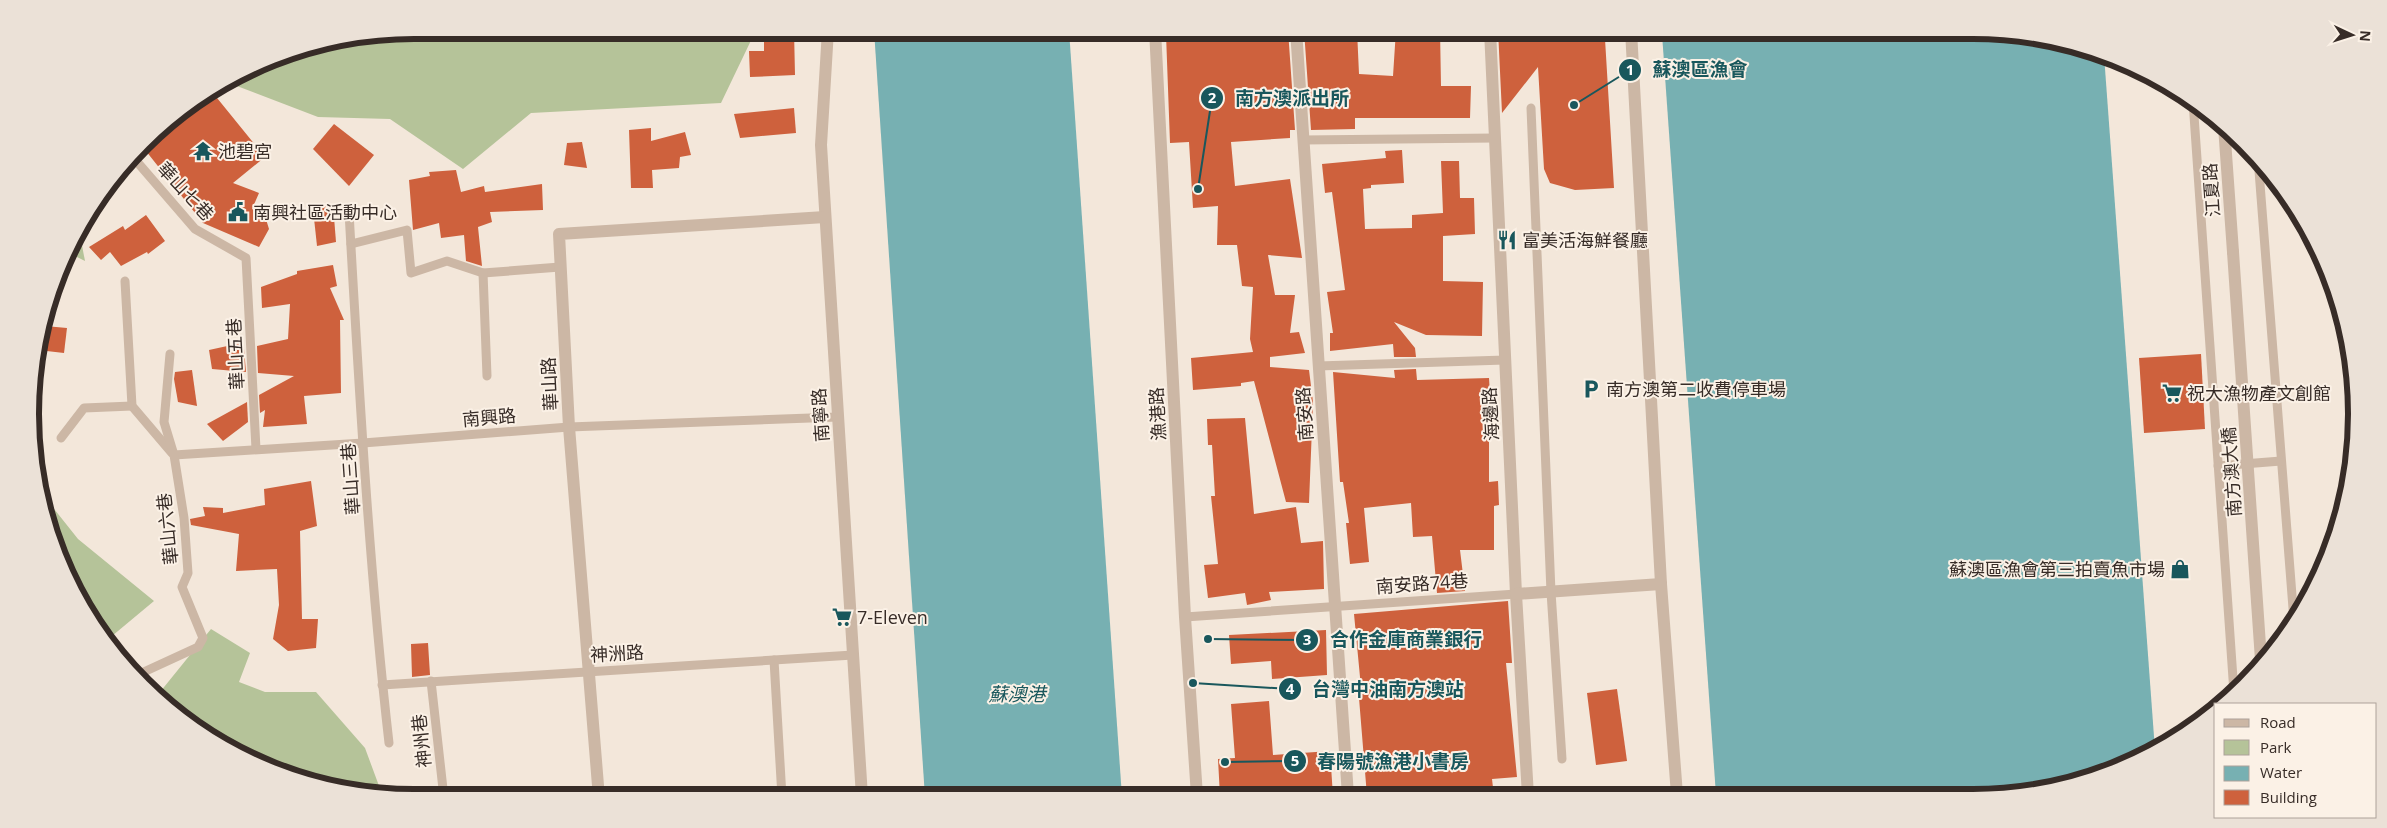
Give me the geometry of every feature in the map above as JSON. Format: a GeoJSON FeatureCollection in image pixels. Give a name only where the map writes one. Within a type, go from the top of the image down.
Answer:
{"type":"FeatureCollection","features":[{"type":"Feature","properties":{"kind":"street","name":"南寧路"},"geometry":{"type":"LineString","coordinates":[[827,39],[820,145],[861,789]]}},
{"type":"Feature","properties":{"kind":"street","name":"漁港路"},"geometry":{"type":"LineString","coordinates":[[1154,39],[1185,617],[1197,789]]}},
{"type":"Feature","properties":{"kind":"street","name":"南安路"},"geometry":{"type":"LineString","coordinates":[[1297,39],[1347,789]]}},
{"type":"Feature","properties":{"kind":"street","name":"海邊路"},"geometry":{"type":"LineString","coordinates":[[1490,39],[1516,594],[1528,789]]}},
{"type":"Feature","properties":{"kind":"street"},"geometry":{"type":"LineString","coordinates":[[1631,39],[1661,584],[1677,789]]}},
{"type":"Feature","properties":{"kind":"street","name":"江夏路"},"geometry":{"type":"LineString","coordinates":[[2225,136],[2233,252]]}},
{"type":"Feature","properties":{"kind":"street","name":"華山路"},"geometry":{"type":"LineString","coordinates":[[598,789],[569,427],[558,234],[825,217]]}},
{"type":"Feature","properties":{"kind":"street","name":"南方澳大橋"},"geometry":{"type":"LineString","coordinates":[[2233,252],[2261,654]]}},
{"type":"Feature","properties":{"kind":"street","name":"南安路74巷"},"geometry":{"type":"LineString","coordinates":[[1516,594],[1661,584]]}},
{"type":"Feature","properties":{"kind":"lane"},"geometry":{"type":"LineString","coordinates":[[1531,108],[1550,592],[1562,759]]}},
{"type":"Feature","properties":{"kind":"lane"},"geometry":{"type":"LineString","coordinates":[[2195,112],[2233,683]]}},
{"type":"Feature","properties":{"kind":"lane"},"geometry":{"type":"LineString","coordinates":[[1303,140],[1495,138]]}},
{"type":"Feature","properties":{"kind":"lane","name":"華山七巷"},"geometry":{"type":"LineString","coordinates":[[137,162],[195,229],[246,258]]}},
{"type":"Feature","properties":{"kind":"lane"},"geometry":{"type":"LineString","coordinates":[[2259,172],[2293,609]]}},
{"type":"Feature","properties":{"kind":"lane","name":"華山三巷"},"geometry":{"type":"LineString","coordinates":[[349,212],[363,444],[382,685],[389,743]]}},
{"type":"Feature","properties":{"kind":"lane"},"geometry":{"type":"LineString","coordinates":[[351,244],[407,230],[411,273],[447,261],[482,273],[560,267]]}},
{"type":"Feature","properties":{"kind":"lane","name":"華山五巷"},"geometry":{"type":"LineString","coordinates":[[246,258],[256,449]]}},
{"type":"Feature","properties":{"kind":"lane"},"geometry":{"type":"LineString","coordinates":[[482,273],[488,376]]}},
{"type":"Feature","properties":{"kind":"lane"},"geometry":{"type":"LineString","coordinates":[[125,281],[132,406],[174,455]]}},
{"type":"Feature","properties":{"kind":"lane"},"geometry":{"type":"LineString","coordinates":[[170,354],[164,422],[174,455]]}},
{"type":"Feature","properties":{"kind":"lane"},"geometry":{"type":"LineString","coordinates":[[1318,366],[1505,360]]}},
{"type":"Feature","properties":{"kind":"lane"},"geometry":{"type":"LineString","coordinates":[[61,438],[84,408],[132,406]]}},
{"type":"Feature","properties":{"kind":"lane","name":"南興路"},"geometry":{"type":"LineString","coordinates":[[174,455],[363,444],[569,427],[838,417]]}},
{"type":"Feature","properties":{"kind":"lane","name":"華山六巷"},"geometry":{"type":"LineString","coordinates":[[143,672],[198,647],[203,638],[182,587],[188,573],[184,518],[174,455]]}},
{"type":"Feature","properties":{"kind":"lane"},"geometry":{"type":"LineString","coordinates":[[2218,466],[2282,461]]}},
{"type":"Feature","properties":{"kind":"lane","name":"南安路74巷"},"geometry":{"type":"LineString","coordinates":[[1185,617],[1516,594]]}},
{"type":"Feature","properties":{"kind":"lane","name":"神洲路"},"geometry":{"type":"LineString","coordinates":[[382,685],[853,655]]}},
{"type":"Feature","properties":{"kind":"lane"},"geometry":{"type":"LineString","coordinates":[[774,660],[782,789]]}},
{"type":"Feature","properties":{"kind":"lane","name":"神州巷"},"geometry":{"type":"LineString","coordinates":[[431,681],[443,789]]}},
{"type":"Feature","properties":{"kind":"green space"},"geometry":{"type":"Polygon","coordinates":[[[414,39],[752,39],[721,103],[531,113],[463,169],[390,119],[318,117],[234,85],[270,67],[293,59],[341,46],[365,42],[414,39]]]}},
{"type":"Feature","properties":{"kind":"green space"},"geometry":{"type":"Polygon","coordinates":[[[81,241],[85,261],[74,255],[81,241]]]}},
{"type":"Feature","properties":{"kind":"green space"},"geometry":{"type":"Polygon","coordinates":[[[50,504],[78,539],[154,601],[112,636],[77,580],[67,558],[50,504]]]}},
{"type":"Feature","properties":{"kind":"green space"},"geometry":{"type":"Polygon","coordinates":[[[211,629],[250,653],[239,682],[265,692],[316,692],[365,748],[379,787],[341,782],[270,761],[226,739],[186,712],[161,691],[211,629]]]}},
{"type":"Feature","properties":{"kind":"water","name":"蘇澳港"},"geometry":{"type":"Polygon","coordinates":[[[875,39],[1070,39],[1121,789],[924,789],[875,39]]]}},
{"type":"Feature","properties":{"kind":"water"},"geometry":{"type":"Polygon","coordinates":[[[1662,39],[1998,40],[2046,46],[2105,63],[2154,743],[2117,761],[2094,769],[2046,782],[2022,786],[1973,789],[1716,789],[1662,39]]]}},
{"type":"Feature","properties":{"kind":"building"},"geometry":{"type":"Polygon","coordinates":[[[764,39],[794,39],[795,75],[750,77],[749,51],[764,51],[764,39]]]}},
{"type":"Feature","properties":{"kind":"building"},"geometry":{"type":"Polygon","coordinates":[[[1166,39],[1289,39],[1295,130],[1290,130],[1290,138],[1231,142],[1235,186],[1290,179],[1302,258],[1268,255],[1275,295],[1295,295],[1290,333],[1299,332],[1305,353],[1270,357],[1270,367],[1309,370],[1313,402],[1309,503],[1286,502],[1254,381],[1241,383],[1241,386],[1193,390],[1191,358],[1253,352],[1250,339],[1253,287],[1242,286],[1237,245],[1217,245],[1218,206],[1193,208],[1189,142],[1170,143],[1166,39]]]}},
{"type":"Feature","properties":{"kind":"building"},"geometry":{"type":"Polygon","coordinates":[[[1305,39],[1357,39],[1359,74],[1393,76],[1395,39],[1440,39],[1441,86],[1471,86],[1470,118],[1355,118],[1355,129],[1311,130],[1305,39]]]}},
{"type":"Feature","properties":{"kind":"building"},"geometry":{"type":"Polygon","coordinates":[[[1498,39],[1581,39],[1581,41],[1605,39],[1614,188],[1575,190],[1550,183],[1544,169],[1538,67],[1502,113],[1498,39]]]}},
{"type":"Feature","properties":{"kind":"building","name":"池碧宮"},"geometry":{"type":"Polygon","coordinates":[[[215,96],[265,157],[233,183],[259,193],[252,209],[265,216],[269,229],[259,247],[203,223],[146,152],[186,116],[215,96]]]}},
{"type":"Feature","properties":{"kind":"building"},"geometry":{"type":"Polygon","coordinates":[[[794,108],[796,133],[740,138],[734,114],[794,108]]]}},
{"type":"Feature","properties":{"kind":"building"},"geometry":{"type":"Polygon","coordinates":[[[334,124],[374,155],[349,186],[313,149],[334,124]]]}},
{"type":"Feature","properties":{"kind":"building"},"geometry":{"type":"Polygon","coordinates":[[[651,128],[651,141],[685,132],[691,155],[680,157],[679,168],[652,170],[653,188],[631,188],[629,130],[651,128]]]}},
{"type":"Feature","properties":{"kind":"building"},"geometry":{"type":"Polygon","coordinates":[[[582,142],[587,168],[564,165],[567,143],[582,142]]]}},
{"type":"Feature","properties":{"kind":"building"},"geometry":{"type":"Polygon","coordinates":[[[1402,150],[1404,183],[1371,185],[1371,188],[1363,189],[1365,229],[1412,228],[1412,215],[1443,213],[1441,161],[1459,161],[1460,198],[1474,198],[1475,234],[1443,236],[1443,281],[1483,282],[1482,336],[1426,335],[1394,322],[1415,348],[1416,357],[1394,357],[1393,344],[1330,351],[1330,333],[1333,333],[1327,292],[1345,290],[1332,192],[1325,193],[1322,164],[1386,158],[1385,151],[1402,150]]]}},
{"type":"Feature","properties":{"kind":"building"},"geometry":{"type":"Polygon","coordinates":[[[456,170],[461,192],[484,186],[485,192],[542,184],[543,210],[490,212],[492,222],[478,227],[482,266],[466,261],[464,235],[441,238],[439,223],[413,230],[409,180],[430,176],[429,172],[456,170]]]}},
{"type":"Feature","properties":{"kind":"building"},"geometry":{"type":"Polygon","coordinates":[[[333,205],[336,242],[317,246],[313,209],[333,205]]]}},
{"type":"Feature","properties":{"kind":"building"},"geometry":{"type":"Polygon","coordinates":[[[146,215],[165,241],[148,254],[147,252],[121,266],[110,252],[101,260],[89,247],[123,226],[125,230],[146,215]]]}},
{"type":"Feature","properties":{"kind":"building"},"geometry":{"type":"Polygon","coordinates":[[[333,265],[337,286],[330,288],[344,320],[340,320],[341,393],[304,396],[307,424],[263,427],[265,410],[260,413],[259,395],[294,376],[258,373],[257,346],[288,339],[290,304],[262,308],[261,287],[297,274],[297,271],[333,265]]]}},
{"type":"Feature","properties":{"kind":"building"},"geometry":{"type":"Polygon","coordinates":[[[50,326],[67,328],[64,353],[44,351],[50,326]]]}},
{"type":"Feature","properties":{"kind":"building"},"geometry":{"type":"Polygon","coordinates":[[[241,343],[241,349],[244,349],[246,372],[212,369],[209,350],[241,343]]]}},
{"type":"Feature","properties":{"kind":"building","name":"祝大漁物產文創館"},"geometry":{"type":"Polygon","coordinates":[[[2201,354],[2205,429],[2144,433],[2139,358],[2201,354]]]}},
{"type":"Feature","properties":{"kind":"building"},"geometry":{"type":"Polygon","coordinates":[[[1416,369],[1417,380],[1489,378],[1492,428],[1489,428],[1489,482],[1498,481],[1499,505],[1494,506],[1494,550],[1460,550],[1465,591],[1437,593],[1432,536],[1413,537],[1411,503],[1364,508],[1369,562],[1350,564],[1346,523],[1349,523],[1343,482],[1340,482],[1333,372],[1395,378],[1394,370],[1416,369]]]}},
{"type":"Feature","properties":{"kind":"building"},"geometry":{"type":"Polygon","coordinates":[[[192,370],[197,406],[178,402],[174,379],[175,372],[192,370]]]}},
{"type":"Feature","properties":{"kind":"building"},"geometry":{"type":"Polygon","coordinates":[[[247,402],[248,422],[223,441],[207,424],[247,402]]]}},
{"type":"Feature","properties":{"kind":"building"},"geometry":{"type":"Polygon","coordinates":[[[1245,418],[1254,514],[1296,507],[1301,543],[1323,541],[1324,589],[1269,592],[1271,600],[1247,605],[1245,593],[1208,598],[1204,565],[1218,564],[1211,496],[1215,496],[1212,445],[1208,445],[1207,419],[1245,418]]]}},
{"type":"Feature","properties":{"kind":"building"},"geometry":{"type":"Polygon","coordinates":[[[311,481],[317,526],[300,531],[302,619],[318,619],[316,648],[288,651],[273,639],[279,605],[277,569],[236,571],[239,534],[191,525],[190,519],[205,516],[203,507],[223,508],[223,513],[265,505],[264,489],[311,481]]]}},
{"type":"Feature","properties":{"kind":"building"},"geometry":{"type":"Polygon","coordinates":[[[1508,601],[1512,663],[1506,663],[1517,777],[1492,779],[1493,789],[1366,789],[1359,698],[1362,698],[1354,614],[1508,601]]]}},
{"type":"Feature","properties":{"kind":"building"},"geometry":{"type":"Polygon","coordinates":[[[1326,630],[1327,675],[1272,679],[1271,661],[1231,664],[1229,635],[1326,630]]]}},
{"type":"Feature","properties":{"kind":"building"},"geometry":{"type":"Polygon","coordinates":[[[428,643],[430,675],[412,677],[411,644],[428,643]]]}},
{"type":"Feature","properties":{"kind":"building"},"geometry":{"type":"Polygon","coordinates":[[[1617,689],[1627,761],[1596,765],[1587,693],[1617,689]]]}},
{"type":"Feature","properties":{"kind":"building"},"geometry":{"type":"Polygon","coordinates":[[[1269,701],[1273,755],[1330,751],[1333,789],[1220,789],[1218,759],[1235,758],[1231,704],[1269,701]]]}},
{"type":"Feature","properties":{"kind":"place","name":"蘇澳區漁會"},"geometry":{"type":"Point","coordinates":[1574,105]}},
{"type":"Feature","properties":{"kind":"place","name":"池碧宮"},"geometry":{"type":"Point","coordinates":[203,151]}},
{"type":"Feature","properties":{"kind":"place","name":"南方澳派出所"},"geometry":{"type":"Point","coordinates":[1198,189]}},
{"type":"Feature","properties":{"kind":"place","name":"南興社區活動中心"},"geometry":{"type":"Point","coordinates":[238,212]}},
{"type":"Feature","properties":{"kind":"place","name":"富美活海鮮餐廳"},"geometry":{"type":"Point","coordinates":[1507,240]}},
{"type":"Feature","properties":{"kind":"place","name":"南方澳第二收費停車場"},"geometry":{"type":"Point","coordinates":[1591,389]}},
{"type":"Feature","properties":{"kind":"place","name":"祝大漁物產文創館"},"geometry":{"type":"Point","coordinates":[2172,393]}},
{"type":"Feature","properties":{"kind":"place","name":"蘇澳區漁會第三拍賣魚市場"},"geometry":{"type":"Point","coordinates":[2180,569]}},
{"type":"Feature","properties":{"kind":"place","name":"7-Eleven"},"geometry":{"type":"Point","coordinates":[842,617]}},
{"type":"Feature","properties":{"kind":"place","name":"合作金庫商業銀行"},"geometry":{"type":"Point","coordinates":[1208,639]}},
{"type":"Feature","properties":{"kind":"place","name":"台灣中油南方澳站"},"geometry":{"type":"Point","coordinates":[1193,683]}},
{"type":"Feature","properties":{"kind":"place","name":"春陽號漁港小書房"},"geometry":{"type":"Point","coordinates":[1225,762]}}]}
